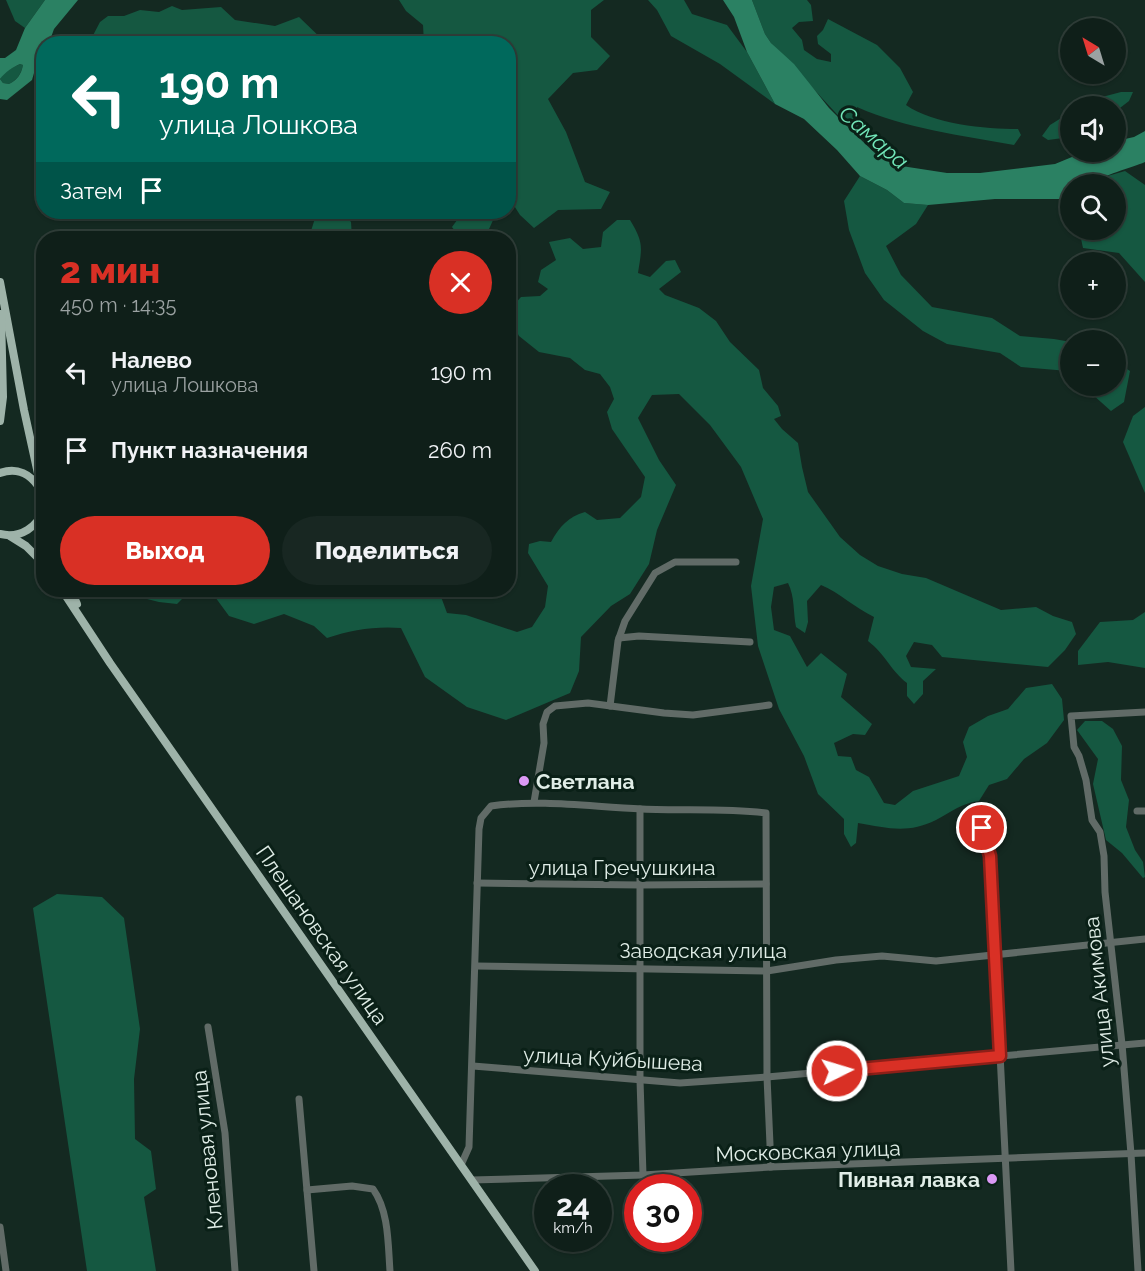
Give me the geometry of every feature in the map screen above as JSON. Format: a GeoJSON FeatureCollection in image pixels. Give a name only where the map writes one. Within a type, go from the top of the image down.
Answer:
{"type":"FeatureCollection","features":[{"type":"Feature","properties":{"kind":"main road"},"geometry":{"type":"LineString","coordinates":[[0,284],[3,397],[0,421]]}},
{"type":"Feature","properties":{"kind":"main road"},"geometry":{"type":"LineString","coordinates":[[0,284],[36,463]]}},
{"type":"Feature","properties":{"kind":"main road"},"geometry":{"type":"LineString","coordinates":[[0,473],[15,471],[23,473],[36,485]]}},
{"type":"Feature","properties":{"kind":"main road"},"geometry":{"type":"LineString","coordinates":[[3,535],[19,535],[36,523]]}},
{"type":"Feature","properties":{"kind":"main road"},"geometry":{"type":"LineString","coordinates":[[3,535],[26,546],[36,556]]}},
{"type":"Feature","properties":{"kind":"main road"},"geometry":{"type":"LineString","coordinates":[[67,597],[82,619]]}},
{"type":"Feature","properties":{"kind":"main road"},"geometry":{"type":"LineString","coordinates":[[74,597],[82,619]]}},
{"type":"Feature","properties":{"kind":"main road","name":"Плешановская улица"},"geometry":{"type":"LineString","coordinates":[[82,619],[117,673],[535,1271]]}},
{"type":"Feature","properties":{"kind":"street"},"geometry":{"type":"LineString","coordinates":[[610,706],[619,638],[625,621],[655,573],[675,562],[736,562]]}},
{"type":"Feature","properties":{"kind":"street"},"geometry":{"type":"LineString","coordinates":[[619,638],[639,636],[750,642]]}},
{"type":"Feature","properties":{"kind":"street"},"geometry":{"type":"LineString","coordinates":[[534,802],[544,743],[543,724],[547,712],[555,706],[588,703],[693,715],[769,705]]}},
{"type":"Feature","properties":{"kind":"street","name":"улица Акимова"},"geometry":{"type":"LineString","coordinates":[[1138,1271],[1122,1044],[1105,892],[1104,856],[1100,832],[1092,820],[1086,780],[1074,747],[1071,716],[1145,712]]}},
{"type":"Feature","properties":{"kind":"street"},"geometry":{"type":"LineString","coordinates":[[461,1165],[469,1147],[481,818],[491,807],[534,802],[640,809],[766,813],[767,1077],[771,1167]]}},
{"type":"Feature","properties":{"kind":"street"},"geometry":{"type":"LineString","coordinates":[[640,809],[640,1080],[643,1174]]}},
{"type":"Feature","properties":{"kind":"street"},"geometry":{"type":"LineString","coordinates":[[1137,812],[1145,811]]}},
{"type":"Feature","properties":{"kind":"street"},"geometry":{"type":"LineString","coordinates":[[982,828],[990,856],[1011,1271]]}},
{"type":"Feature","properties":{"kind":"street","name":"улица Гречушкина"},"geometry":{"type":"LineString","coordinates":[[477,883],[766,884]]}},
{"type":"Feature","properties":{"kind":"street","name":"Заводская улица"},"geometry":{"type":"LineString","coordinates":[[476,966],[767,971],[882,956],[936,961],[1145,939]]}},
{"type":"Feature","properties":{"kind":"street","name":"Кленовая улица"},"geometry":{"type":"LineString","coordinates":[[208,1027],[225,1133],[235,1271]]}},
{"type":"Feature","properties":{"kind":"street","name":"улица Куйбышева"},"geometry":{"type":"LineString","coordinates":[[473,1066],[680,1083],[1145,1042]]}},
{"type":"Feature","properties":{"kind":"street"},"geometry":{"type":"LineString","coordinates":[[299,1099],[314,1271]]}},
{"type":"Feature","properties":{"kind":"street","name":"Московская улица"},"geometry":{"type":"LineString","coordinates":[[659,1174],[771,1167],[1145,1153]]}},
{"type":"Feature","properties":{"kind":"street","name":"Московская улица"},"geometry":{"type":"LineString","coordinates":[[472,1180],[624,1176]]}},
{"type":"Feature","properties":{"kind":"street"},"geometry":{"type":"LineString","coordinates":[[306,1190],[352,1186],[373,1189],[378,1196],[385,1219],[390,1271]]}},
{"type":"Feature","properties":{"kind":"street"},"geometry":{"type":"LineString","coordinates":[[0,1227],[6,1271]]}},
{"type":"Feature","properties":{"kind":"shaded area"},"geometry":{"type":"Polygon","coordinates":[[[6,0],[45,0],[25,28],[15,21],[6,0]]]}},
{"type":"Feature","properties":{"kind":"shaded area"},"geometry":{"type":"Polygon","coordinates":[[[45,0],[78,0],[54,29],[52,36],[36,36],[36,66],[32,80],[7,100],[0,99],[0,58],[5,58],[16,50],[25,28],[45,0]],[[23,65],[12,68],[0,79],[3,83],[9,84],[20,74],[23,65]]]}},
{"type":"Feature","properties":{"kind":"shaded area"},"geometry":{"type":"Polygon","coordinates":[[[399,0],[604,0],[591,10],[591,37],[610,56],[597,70],[573,73],[548,99],[566,132],[585,182],[610,192],[601,209],[558,210],[534,228],[520,215],[516,209],[516,36],[424,36],[423,25],[406,11],[399,0]]]}},
{"type":"Feature","properties":{"kind":"shaded area"},"geometry":{"type":"Polygon","coordinates":[[[648,0],[684,0],[692,14],[727,25],[747,52],[775,104],[720,64],[671,36],[657,10],[648,0]]]}},
{"type":"Feature","properties":{"kind":"shaded area"},"geometry":{"type":"Polygon","coordinates":[[[723,0],[752,0],[765,34],[771,43],[794,64],[829,108],[858,137],[878,156],[895,165],[947,173],[980,173],[1060,162],[1126,162],[1126,139],[1145,131],[1145,162],[1112,174],[1060,174],[1060,199],[995,199],[928,205],[904,203],[887,190],[860,176],[837,150],[804,119],[775,104],[747,52],[734,17],[723,0]]]}},
{"type":"Feature","properties":{"kind":"shaded area"},"geometry":{"type":"Polygon","coordinates":[[[752,0],[807,0],[811,5],[813,21],[799,22],[792,28],[802,40],[804,50],[817,59],[831,62],[831,54],[818,44],[817,36],[828,19],[877,45],[900,68],[913,92],[906,105],[917,111],[930,117],[960,124],[1018,129],[1021,135],[1014,145],[914,126],[857,107],[858,137],[771,43],[765,34],[752,0]]]}},
{"type":"Feature","properties":{"kind":"shaded area"},"geometry":{"type":"Polygon","coordinates":[[[172,6],[182,10],[221,7],[235,20],[275,26],[299,17],[319,36],[93,36],[100,22],[108,16],[124,16],[140,10],[159,12],[172,6]]]}},
{"type":"Feature","properties":{"kind":"shaded area"},"geometry":{"type":"Polygon","coordinates":[[[20,64],[23,65],[16,79],[9,84],[3,83],[0,79],[4,72],[20,64]]]}},
{"type":"Feature","properties":{"kind":"shaded area"},"geometry":{"type":"Polygon","coordinates":[[[1133,92],[1126,103],[1126,96],[1106,96],[1133,92]]]}},
{"type":"Feature","properties":{"kind":"shaded area"},"geometry":{"type":"Polygon","coordinates":[[[1060,119],[1060,138],[1048,140],[1042,136],[1050,125],[1060,119]]]}},
{"type":"Feature","properties":{"kind":"shaded area"},"geometry":{"type":"Polygon","coordinates":[[[1125,171],[1145,185],[1145,282],[1126,261],[1126,252],[1083,248],[1081,240],[1126,240],[1126,174],[1114,174],[1125,171]]]}},
{"type":"Feature","properties":{"kind":"shaded area"},"geometry":{"type":"Polygon","coordinates":[[[860,176],[887,190],[904,203],[928,205],[916,224],[886,246],[901,275],[932,307],[992,318],[1020,336],[1060,340],[1060,370],[1021,367],[1000,353],[947,344],[923,331],[884,300],[865,273],[849,230],[844,201],[860,176]]]}},
{"type":"Feature","properties":{"kind":"shaded area"},"geometry":{"type":"Polygon","coordinates":[[[315,219],[349,219],[351,222],[352,231],[311,231],[315,219]]]}},
{"type":"Feature","properties":{"kind":"shaded area"},"geometry":{"type":"Polygon","coordinates":[[[458,219],[494,219],[488,231],[455,231],[452,227],[458,219]]]}},
{"type":"Feature","properties":{"kind":"shaded area"},"geometry":{"type":"Polygon","coordinates":[[[617,220],[630,220],[640,240],[638,273],[650,277],[666,261],[675,260],[681,272],[659,289],[665,295],[699,308],[716,321],[730,342],[759,370],[763,388],[778,406],[781,416],[774,419],[798,443],[808,492],[840,537],[860,555],[878,566],[902,574],[926,578],[1001,610],[1036,607],[1072,622],[1076,634],[1065,650],[1048,667],[942,657],[932,645],[914,642],[906,656],[911,667],[936,669],[923,681],[923,694],[914,704],[907,696],[907,683],[868,641],[874,617],[821,585],[807,601],[808,622],[805,633],[796,627],[793,599],[788,583],[774,587],[771,607],[774,630],[790,636],[807,667],[821,653],[847,674],[841,697],[872,724],[865,735],[853,734],[834,743],[838,756],[851,757],[856,770],[869,777],[884,803],[895,805],[913,791],[959,776],[967,757],[963,742],[969,727],[988,716],[1008,709],[1026,688],[1052,684],[1062,699],[1064,720],[1047,743],[1024,759],[1007,779],[989,785],[979,801],[962,806],[936,820],[916,827],[897,829],[858,823],[856,843],[851,847],[844,834],[844,819],[818,794],[804,756],[779,709],[758,646],[751,586],[763,519],[741,467],[710,425],[679,394],[652,395],[638,418],[659,460],[676,485],[657,530],[649,564],[630,594],[611,606],[581,637],[579,671],[570,693],[506,720],[467,707],[425,677],[401,628],[363,629],[327,638],[314,626],[284,614],[254,624],[229,616],[215,597],[441,597],[447,613],[466,615],[517,632],[532,627],[545,607],[548,586],[528,553],[529,544],[540,541],[551,542],[565,523],[585,512],[597,520],[620,518],[641,497],[645,477],[612,429],[607,412],[614,399],[610,387],[600,374],[585,370],[570,358],[539,352],[519,336],[516,330],[516,302],[521,297],[540,296],[548,289],[538,282],[541,270],[556,260],[549,242],[570,238],[583,249],[601,247],[603,232],[617,220]]]}},
{"type":"Feature","properties":{"kind":"shaded area"},"geometry":{"type":"Polygon","coordinates":[[[1126,368],[1130,371],[1126,392],[1126,368]]]}},
{"type":"Feature","properties":{"kind":"shaded area"},"geometry":{"type":"Polygon","coordinates":[[[1094,396],[1125,396],[1124,402],[1111,411],[1094,396]]]}},
{"type":"Feature","properties":{"kind":"shaded area"},"geometry":{"type":"Polygon","coordinates":[[[1145,407],[1145,493],[1123,442],[1133,416],[1145,407]]]}},
{"type":"Feature","properties":{"kind":"shaded area"},"geometry":{"type":"Polygon","coordinates":[[[139,597],[183,598],[177,604],[139,597]]]}},
{"type":"Feature","properties":{"kind":"shaded area"},"geometry":{"type":"Polygon","coordinates":[[[1145,612],[1145,668],[1108,662],[1078,665],[1078,651],[1100,622],[1133,620],[1145,612]]]}},
{"type":"Feature","properties":{"kind":"shaded area"},"geometry":{"type":"Polygon","coordinates":[[[1085,721],[1102,721],[1113,729],[1122,746],[1121,780],[1129,800],[1126,827],[1135,850],[1143,862],[1145,877],[1143,878],[1122,853],[1106,840],[1093,784],[1098,759],[1077,730],[1085,721]]]}},
{"type":"Feature","properties":{"kind":"shaded area"},"geometry":{"type":"Polygon","coordinates":[[[57,894],[102,897],[124,918],[140,1029],[134,1079],[135,1139],[151,1151],[156,1189],[144,1197],[156,1271],[87,1271],[33,908],[57,894]]]}},
{"type":"Feature","properties":{"kind":"place","name":"Светлана"},"geometry":{"type":"Point","coordinates":[524,781]}},
{"type":"Feature","properties":{"kind":"place","name":"Пивная лавка"},"geometry":{"type":"Point","coordinates":[992,1179]}},
{"type":"Feature","properties":{"kind":"route"},"geometry":{"type":"LineString","coordinates":[[837,1071],[1000,1056],[990,856],[982,828]]}},
{"type":"Feature","properties":{"kind":"water label","name":"Самара"},"geometry":{"type":"Point","coordinates":[874,137]}}]}
